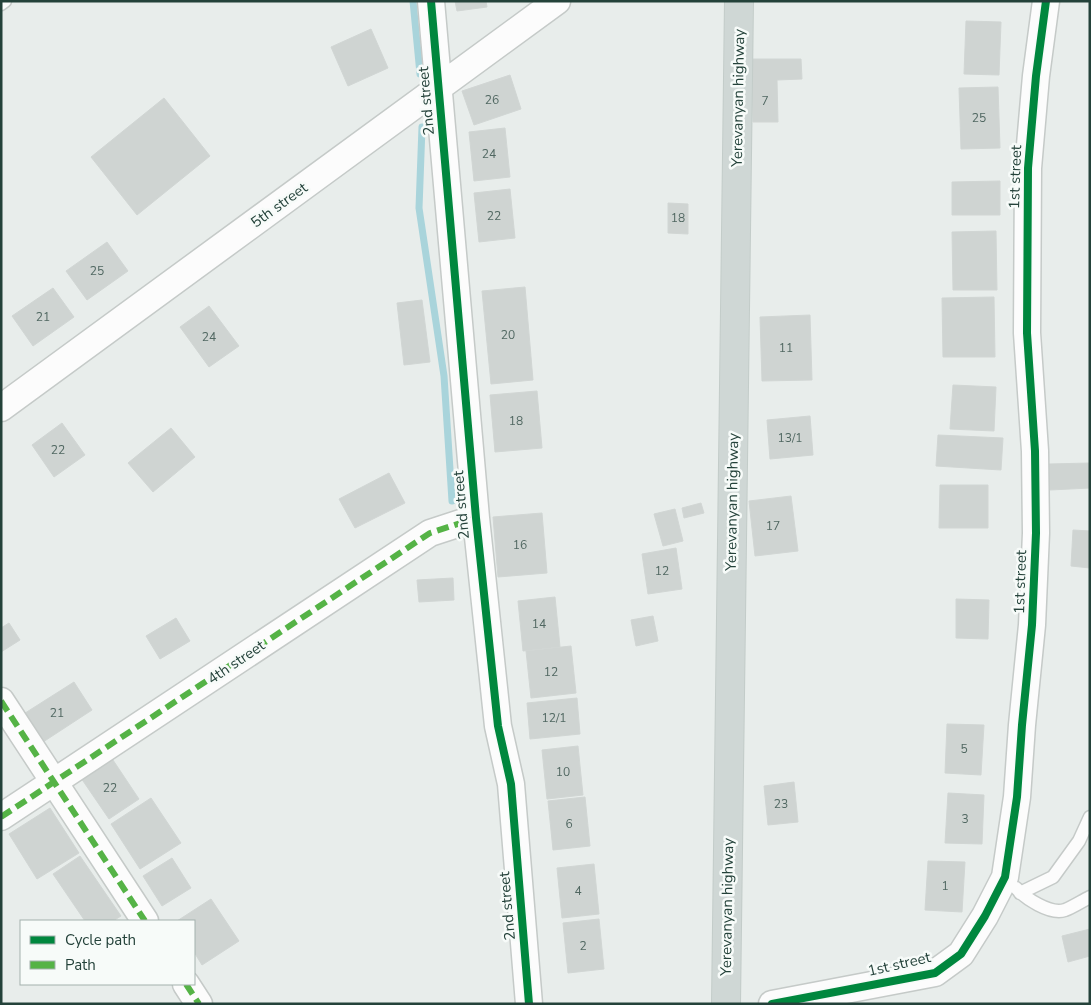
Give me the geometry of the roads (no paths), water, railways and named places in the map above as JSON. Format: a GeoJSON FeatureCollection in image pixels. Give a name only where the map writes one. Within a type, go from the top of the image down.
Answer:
{"type":"FeatureCollection","features":[{"type":"Feature","properties":{"kind":"main road","name":"Yerevanyan highway"},"geometry":{"type":"LineString","coordinates":[[726,1004],[739,1]]}},
{"type":"Feature","properties":{"kind":"street","name":"2nd street"},"geometry":{"type":"LineString","coordinates":[[432,1],[476,518],[498,726],[510,784],[529,1004]]}},
{"type":"Feature","properties":{"kind":"street","name":"5th street"},"geometry":{"type":"LineString","coordinates":[[1,408],[557,1]]}},
{"type":"Feature","properties":{"kind":"street","name":"1st street"},"geometry":{"type":"LineString","coordinates":[[772,1004],[934,973],[961,954],[985,916],[1013,885],[1022,725],[1032,625],[1036,533],[1035,451],[1027,333],[1028,168],[1036,76],[1046,1]]}},
{"type":"Feature","properties":{"kind":"street","name":"4th street"},"geometry":{"type":"LineString","coordinates":[[1,817],[430,533],[476,518]]}},
{"type":"Feature","properties":{"kind":"street"},"geometry":{"type":"LineString","coordinates":[[1,701],[144,920]]}},
{"type":"Feature","properties":{"kind":"street"},"geometry":{"type":"LineString","coordinates":[[187,985],[199,1004]]}},
{"type":"Feature","properties":{"kind":"lane"},"geometry":{"type":"LineString","coordinates":[[1,4],[5,1]]}},
{"type":"Feature","properties":{"kind":"lane"},"geometry":{"type":"LineString","coordinates":[[1013,885],[1054,877],[1079,841],[1090,818]]}},
{"type":"Feature","properties":{"kind":"lane"},"geometry":{"type":"LineString","coordinates":[[1013,885],[1042,907],[1063,911],[1090,897]]}},
{"type":"Feature","properties":{"kind":"waterway"},"geometry":{"type":"LineString","coordinates":[[413,1],[420,74]]}},
{"type":"Feature","properties":{"kind":"waterway"},"geometry":{"type":"LineString","coordinates":[[422,127],[419,208],[444,376],[452,501]]}}]}
